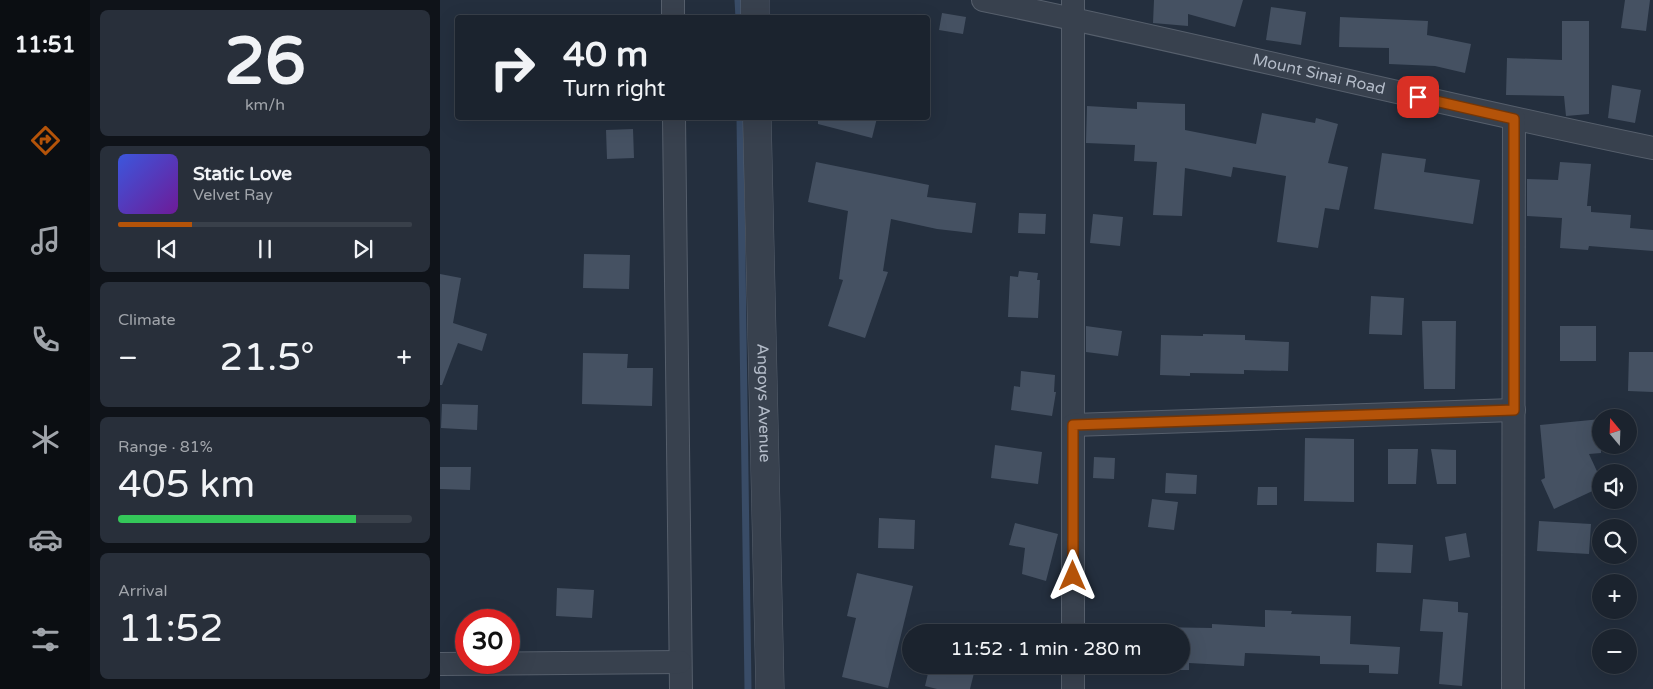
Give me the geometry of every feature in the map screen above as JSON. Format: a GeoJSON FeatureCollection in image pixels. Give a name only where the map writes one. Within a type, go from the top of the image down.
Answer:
{"type":"FeatureCollection","features":[{"type":"Feature","properties":{"kind":"street"},"geometry":{"type":"LineString","coordinates":[[672,0],[673,15]]}},
{"type":"Feature","properties":{"kind":"street"},"geometry":{"type":"LineString","coordinates":[[755,0],[755,15]]}},
{"type":"Feature","properties":{"kind":"street","name":"Mount Sinai Road"},"geometry":{"type":"LineString","coordinates":[[984,0],[1073,9],[1514,119],[1653,148]]}},
{"type":"Feature","properties":{"kind":"street"},"geometry":{"type":"LineString","coordinates":[[1073,9],[1073,624]]}},
{"type":"Feature","properties":{"kind":"street"},"geometry":{"type":"LineString","coordinates":[[1513,689],[1514,119]]}},
{"type":"Feature","properties":{"kind":"street"},"geometry":{"type":"LineString","coordinates":[[674,120],[681,689]]}},
{"type":"Feature","properties":{"kind":"street","name":"Angoys Avenue"},"geometry":{"type":"LineString","coordinates":[[757,120],[770,689]]}},
{"type":"Feature","properties":{"kind":"street"},"geometry":{"type":"LineString","coordinates":[[1073,425],[1514,410]]}},
{"type":"Feature","properties":{"kind":"street"},"geometry":{"type":"LineString","coordinates":[[440,664],[680,662]]}},
{"type":"Feature","properties":{"kind":"street"},"geometry":{"type":"LineString","coordinates":[[1073,674],[1073,689]]}},
{"type":"Feature","properties":{"kind":"building"},"geometry":{"type":"Polygon","coordinates":[[[1154,0],[1243,0],[1235,27],[1188,14],[1188,26],[1153,23],[1154,0]]]}},
{"type":"Feature","properties":{"kind":"building"},"geometry":{"type":"Polygon","coordinates":[[[1625,0],[1650,0],[1646,31],[1621,28],[1625,0]]]}},
{"type":"Feature","properties":{"kind":"building"},"geometry":{"type":"Polygon","coordinates":[[[1271,7],[1306,12],[1301,45],[1266,40],[1271,7]]]}},
{"type":"Feature","properties":{"kind":"building"},"geometry":{"type":"Polygon","coordinates":[[[942,13],[966,17],[963,34],[939,30],[942,13]]]}},
{"type":"Feature","properties":{"kind":"building"},"geometry":{"type":"Polygon","coordinates":[[[1340,17],[1428,21],[1427,35],[1471,44],[1465,73],[1435,66],[1389,64],[1389,48],[1339,47],[1340,17]]]}},
{"type":"Feature","properties":{"kind":"building"},"geometry":{"type":"Polygon","coordinates":[[[1562,21],[1589,21],[1589,114],[1566,116],[1564,96],[1506,95],[1507,58],[1562,60],[1562,21]]]}},
{"type":"Feature","properties":{"kind":"building"},"geometry":{"type":"Polygon","coordinates":[[[1612,85],[1641,90],[1635,123],[1608,118],[1612,85]]]}},
{"type":"Feature","properties":{"kind":"building"},"geometry":{"type":"Polygon","coordinates":[[[1137,102],[1185,104],[1185,130],[1256,144],[1262,113],[1315,123],[1316,118],[1338,124],[1328,163],[1348,167],[1339,210],[1325,208],[1318,248],[1277,242],[1286,176],[1233,167],[1231,177],[1185,168],[1182,216],[1153,215],[1157,162],[1134,161],[1135,145],[1086,143],[1087,106],[1137,109],[1137,102]]]}},
{"type":"Feature","properties":{"kind":"building"},"geometry":{"type":"Polygon","coordinates":[[[818,120],[876,120],[872,138],[818,124],[818,120]]]}},
{"type":"Feature","properties":{"kind":"building"},"geometry":{"type":"Polygon","coordinates":[[[633,129],[634,158],[607,159],[606,130],[633,129]]]}},
{"type":"Feature","properties":{"kind":"building"},"geometry":{"type":"Polygon","coordinates":[[[1382,153],[1426,159],[1424,172],[1480,180],[1473,224],[1374,209],[1382,153]]]}},
{"type":"Feature","properties":{"kind":"building"},"geometry":{"type":"Polygon","coordinates":[[[816,162],[929,185],[927,197],[976,203],[972,233],[937,229],[891,219],[883,271],[888,272],[865,338],[828,326],[843,280],[839,279],[848,211],[808,202],[816,162]]]}},
{"type":"Feature","properties":{"kind":"building"},"geometry":{"type":"Polygon","coordinates":[[[1560,162],[1591,164],[1587,206],[1591,206],[1591,212],[1631,215],[1630,228],[1653,230],[1653,251],[1589,246],[1588,250],[1560,248],[1562,218],[1527,216],[1527,179],[1558,180],[1560,162]]]}},
{"type":"Feature","properties":{"kind":"building"},"geometry":{"type":"Polygon","coordinates":[[[1019,213],[1046,214],[1045,234],[1018,233],[1019,213]]]}},
{"type":"Feature","properties":{"kind":"building"},"geometry":{"type":"Polygon","coordinates":[[[1093,214],[1123,217],[1120,246],[1090,243],[1093,214]]]}},
{"type":"Feature","properties":{"kind":"building"},"geometry":{"type":"Polygon","coordinates":[[[584,254],[630,255],[629,289],[583,288],[584,254]]]}},
{"type":"Feature","properties":{"kind":"building"},"geometry":{"type":"Polygon","coordinates":[[[1019,271],[1038,273],[1037,280],[1040,280],[1038,318],[1008,317],[1010,276],[1018,277],[1019,271]]]}},
{"type":"Feature","properties":{"kind":"building"},"geometry":{"type":"Polygon","coordinates":[[[440,274],[461,278],[453,323],[487,334],[482,351],[458,343],[442,385],[440,385],[440,274]]]}},
{"type":"Feature","properties":{"kind":"building"},"geometry":{"type":"Polygon","coordinates":[[[1371,296],[1404,298],[1402,335],[1369,334],[1371,296]]]}},
{"type":"Feature","properties":{"kind":"building"},"geometry":{"type":"Polygon","coordinates":[[[1422,321],[1456,321],[1455,389],[1424,389],[1422,321]]]}},
{"type":"Feature","properties":{"kind":"building"},"geometry":{"type":"Polygon","coordinates":[[[1086,326],[1122,331],[1118,356],[1086,352],[1086,326]]]}},
{"type":"Feature","properties":{"kind":"building"},"geometry":{"type":"Polygon","coordinates":[[[1560,326],[1596,326],[1596,361],[1560,361],[1560,326]]]}},
{"type":"Feature","properties":{"kind":"building"},"geometry":{"type":"Polygon","coordinates":[[[1203,334],[1245,335],[1245,340],[1289,342],[1288,371],[1244,370],[1244,374],[1190,373],[1190,376],[1160,375],[1161,335],[1203,336],[1203,334]]]}},
{"type":"Feature","properties":{"kind":"building"},"geometry":{"type":"Polygon","coordinates":[[[1629,352],[1653,352],[1653,392],[1628,391],[1629,352]]]}},
{"type":"Feature","properties":{"kind":"building"},"geometry":{"type":"Polygon","coordinates":[[[583,353],[628,354],[627,368],[653,368],[652,406],[582,404],[583,353]]]}},
{"type":"Feature","properties":{"kind":"building"},"geometry":{"type":"Polygon","coordinates":[[[1021,371],[1055,375],[1054,392],[1056,392],[1052,416],[1011,410],[1014,386],[1020,387],[1021,371]]]}},
{"type":"Feature","properties":{"kind":"building"},"geometry":{"type":"Polygon","coordinates":[[[442,404],[478,405],[477,430],[441,428],[442,404]]]}},
{"type":"Feature","properties":{"kind":"building"},"geometry":{"type":"Polygon","coordinates":[[[1592,420],[1592,454],[1589,454],[1594,464],[1592,464],[1592,491],[1554,509],[1541,480],[1545,478],[1540,425],[1592,420]]]}},
{"type":"Feature","properties":{"kind":"building"},"geometry":{"type":"Polygon","coordinates":[[[1305,438],[1354,439],[1354,502],[1304,501],[1305,438]]]}},
{"type":"Feature","properties":{"kind":"building"},"geometry":{"type":"Polygon","coordinates":[[[995,445],[1042,452],[1038,484],[991,478],[995,445]]]}},
{"type":"Feature","properties":{"kind":"building"},"geometry":{"type":"Polygon","coordinates":[[[1388,449],[1418,449],[1416,484],[1388,484],[1388,449]]]}},
{"type":"Feature","properties":{"kind":"building"},"geometry":{"type":"Polygon","coordinates":[[[1431,449],[1456,450],[1456,484],[1437,484],[1431,449]]]}},
{"type":"Feature","properties":{"kind":"building"},"geometry":{"type":"Polygon","coordinates":[[[1094,457],[1115,458],[1114,479],[1093,478],[1094,457]]]}},
{"type":"Feature","properties":{"kind":"building"},"geometry":{"type":"Polygon","coordinates":[[[440,467],[471,467],[470,490],[440,489],[440,467]]]}},
{"type":"Feature","properties":{"kind":"building"},"geometry":{"type":"Polygon","coordinates":[[[1166,473],[1197,475],[1196,494],[1165,493],[1166,473]]]}},
{"type":"Feature","properties":{"kind":"building"},"geometry":{"type":"Polygon","coordinates":[[[1258,487],[1277,487],[1277,505],[1257,505],[1258,487]]]}},
{"type":"Feature","properties":{"kind":"building"},"geometry":{"type":"Polygon","coordinates":[[[1152,499],[1178,502],[1174,530],[1148,527],[1152,499]]]}},
{"type":"Feature","properties":{"kind":"building"},"geometry":{"type":"Polygon","coordinates":[[[879,518],[915,520],[914,549],[878,548],[879,518]]]}},
{"type":"Feature","properties":{"kind":"building"},"geometry":{"type":"Polygon","coordinates":[[[1539,521],[1591,524],[1589,554],[1537,551],[1539,521]]]}},
{"type":"Feature","properties":{"kind":"building"},"geometry":{"type":"Polygon","coordinates":[[[1015,523],[1058,534],[1046,581],[1022,574],[1025,548],[1009,545],[1015,523]]]}},
{"type":"Feature","properties":{"kind":"building"},"geometry":{"type":"Polygon","coordinates":[[[1466,533],[1470,557],[1449,561],[1445,537],[1466,533]]]}},
{"type":"Feature","properties":{"kind":"building"},"geometry":{"type":"Polygon","coordinates":[[[1377,543],[1413,545],[1411,573],[1376,572],[1377,543]]]}},
{"type":"Feature","properties":{"kind":"building"},"geometry":{"type":"Polygon","coordinates":[[[857,573],[913,586],[904,624],[902,624],[888,688],[842,677],[856,618],[847,616],[857,573]]]}},
{"type":"Feature","properties":{"kind":"building"},"geometry":{"type":"Polygon","coordinates":[[[557,588],[594,590],[592,618],[556,616],[557,588]]]}},
{"type":"Feature","properties":{"kind":"building"},"geometry":{"type":"Polygon","coordinates":[[[1423,599],[1458,602],[1458,612],[1468,613],[1462,686],[1439,684],[1443,632],[1420,631],[1423,599]]]}},
{"type":"Feature","properties":{"kind":"building"},"geometry":{"type":"Polygon","coordinates":[[[1265,610],[1292,611],[1291,614],[1351,616],[1350,644],[1400,647],[1398,674],[1369,673],[1369,665],[1320,664],[1320,656],[1245,653],[1244,666],[1190,663],[1190,628],[1212,628],[1212,624],[1265,627],[1265,610]]]}},
{"type":"Feature","properties":{"kind":"building"},"geometry":{"type":"Polygon","coordinates":[[[928,674],[974,674],[970,689],[937,689],[925,686],[928,674]]]}},
{"type":"Feature","properties":{"kind":"waterway"},"geometry":{"type":"LineString","coordinates":[[738,0],[739,15]]}},
{"type":"Feature","properties":{"kind":"waterway"},"geometry":{"type":"LineString","coordinates":[[740,120],[748,689]]}},
{"type":"Feature","properties":{"kind":"route"},"geometry":{"type":"LineString","coordinates":[[1073,576],[1073,425],[1514,410],[1514,119],[1418,97]]}}]}
